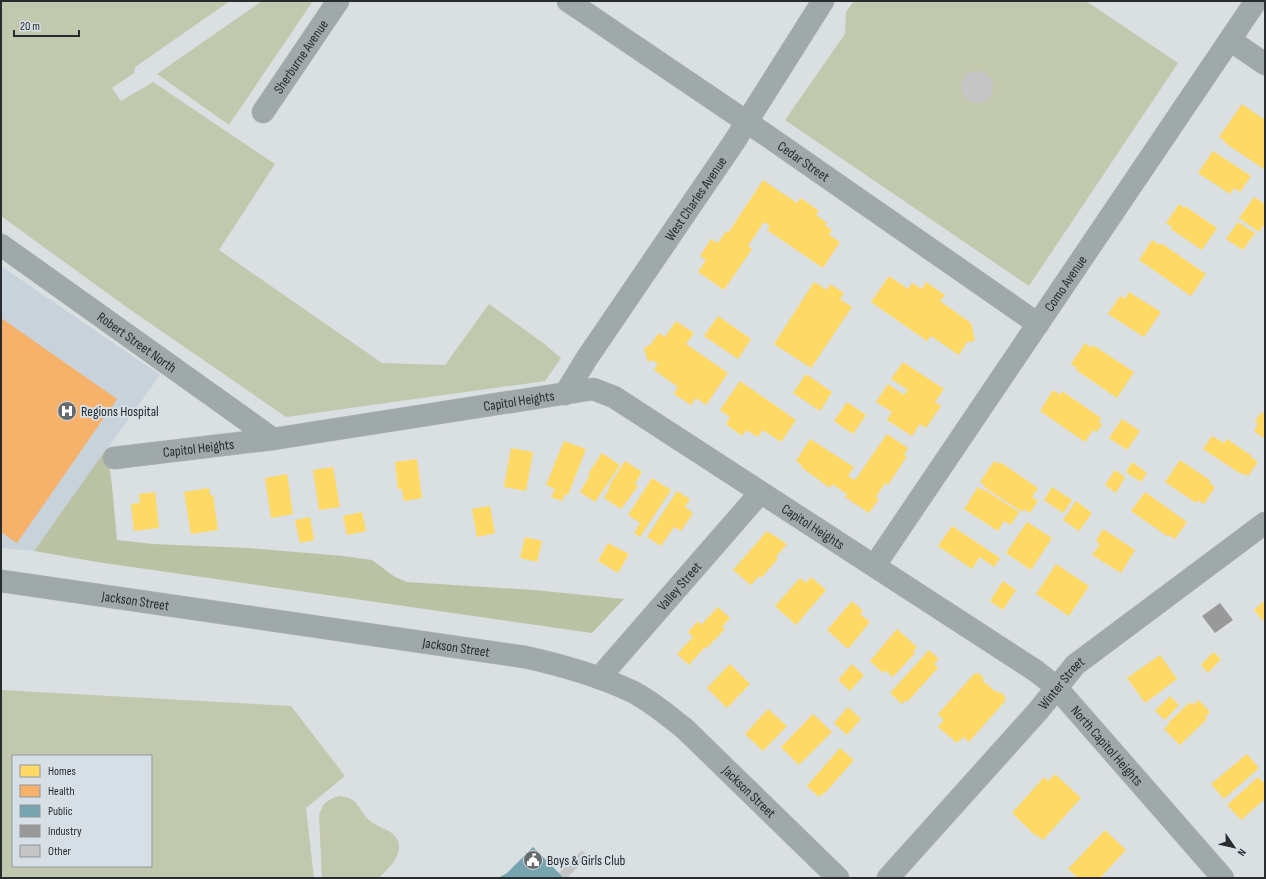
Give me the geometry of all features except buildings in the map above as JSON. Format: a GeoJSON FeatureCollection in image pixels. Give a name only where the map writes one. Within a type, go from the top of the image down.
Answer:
{"type":"FeatureCollection","features":[{"type":"Feature","properties":{"kind":"street","name":"Sherburne Avenue"},"geometry":{"type":"LineString","coordinates":[[263,112],[338,1]]}},
{"type":"Feature","properties":{"kind":"street","name":"Cedar Street"},"geometry":{"type":"LineString","coordinates":[[568,1],[747,122],[1038,324]]}},
{"type":"Feature","properties":{"kind":"street","name":"West Charles Avenue"},"geometry":{"type":"LineString","coordinates":[[565,394],[587,358],[747,122],[823,1]]}},
{"type":"Feature","properties":{"kind":"street","name":"Como Avenue"},"geometry":{"type":"LineString","coordinates":[[875,565],[1256,1]]}},
{"type":"Feature","properties":{"kind":"street"},"geometry":{"type":"LineString","coordinates":[[1230,40],[1265,64]]}},
{"type":"Feature","properties":{"kind":"street","name":"Robert Street North"},"geometry":{"type":"LineString","coordinates":[[1,245],[273,439]]}},
{"type":"Feature","properties":{"kind":"street","name":"Capitol Heights"},"geometry":{"type":"LineString","coordinates":[[114,458],[273,439],[565,394],[593,388],[614,397],[760,493],[875,565]]}},
{"type":"Feature","properties":{"kind":"street","name":"Valley Street"},"geometry":{"type":"LineString","coordinates":[[599,678],[760,493]]}},
{"type":"Feature","properties":{"kind":"street","name":"Winter Street"},"geometry":{"type":"LineString","coordinates":[[888,878],[1038,711],[1075,665],[1265,523]]}},
{"type":"Feature","properties":{"kind":"street","name":"North Capitol Heights"},"geometry":{"type":"LineString","coordinates":[[875,565],[1036,671],[1056,687],[1223,878]]}},
{"type":"Feature","properties":{"kind":"street","name":"Jackson Street"},"geometry":{"type":"LineString","coordinates":[[1,581],[525,657],[562,666],[599,678],[632,692],[661,710],[684,728],[838,878]]}},
{"type":"Feature","properties":{"kind":"shaded area","name":"Regions Hospital"},"geometry":{"type":"Polygon","coordinates":[[[1,266],[160,375],[34,551],[1,548],[1,266]]]}},
{"type":"Feature","properties":{"kind":"green space"},"geometry":{"type":"Polygon","coordinates":[[[1,1],[230,1],[135,67],[134,73],[112,88],[121,101],[153,82],[275,164],[219,250],[382,363],[445,365],[489,304],[543,343],[561,358],[545,381],[286,417],[125,306],[1,216],[1,1]]]}},
{"type":"Feature","properties":{"kind":"green space"},"geometry":{"type":"Polygon","coordinates":[[[262,1],[313,1],[229,125],[157,74],[262,1]]]}},
{"type":"Feature","properties":{"kind":"green space"},"geometry":{"type":"Polygon","coordinates":[[[854,1],[1086,1],[1178,63],[1029,286],[785,120],[845,34],[846,12],[854,1]]]}},
{"type":"Feature","properties":{"kind":"green space"},"geometry":{"type":"Polygon","coordinates":[[[107,448],[117,540],[153,544],[248,548],[343,556],[372,560],[395,577],[407,582],[534,590],[624,599],[592,633],[97,562],[34,551],[107,448]]]}},
{"type":"Feature","properties":{"kind":"green space"},"geometry":{"type":"Polygon","coordinates":[[[1,690],[291,706],[345,776],[306,808],[314,878],[1,878],[1,690]]]}},
{"type":"Feature","properties":{"kind":"green space"},"geometry":{"type":"Polygon","coordinates":[[[340,796],[351,799],[355,802],[369,820],[393,834],[397,840],[399,852],[388,869],[379,878],[322,878],[319,815],[326,802],[340,796]]]}},
{"type":"Feature","properties":{"kind":"place","name":"Regions Hospital"},"geometry":{"type":"Point","coordinates":[67,411]}},
{"type":"Feature","properties":{"kind":"place","name":"Boys & Girls Club"},"geometry":{"type":"Point","coordinates":[533,860]}}]}
